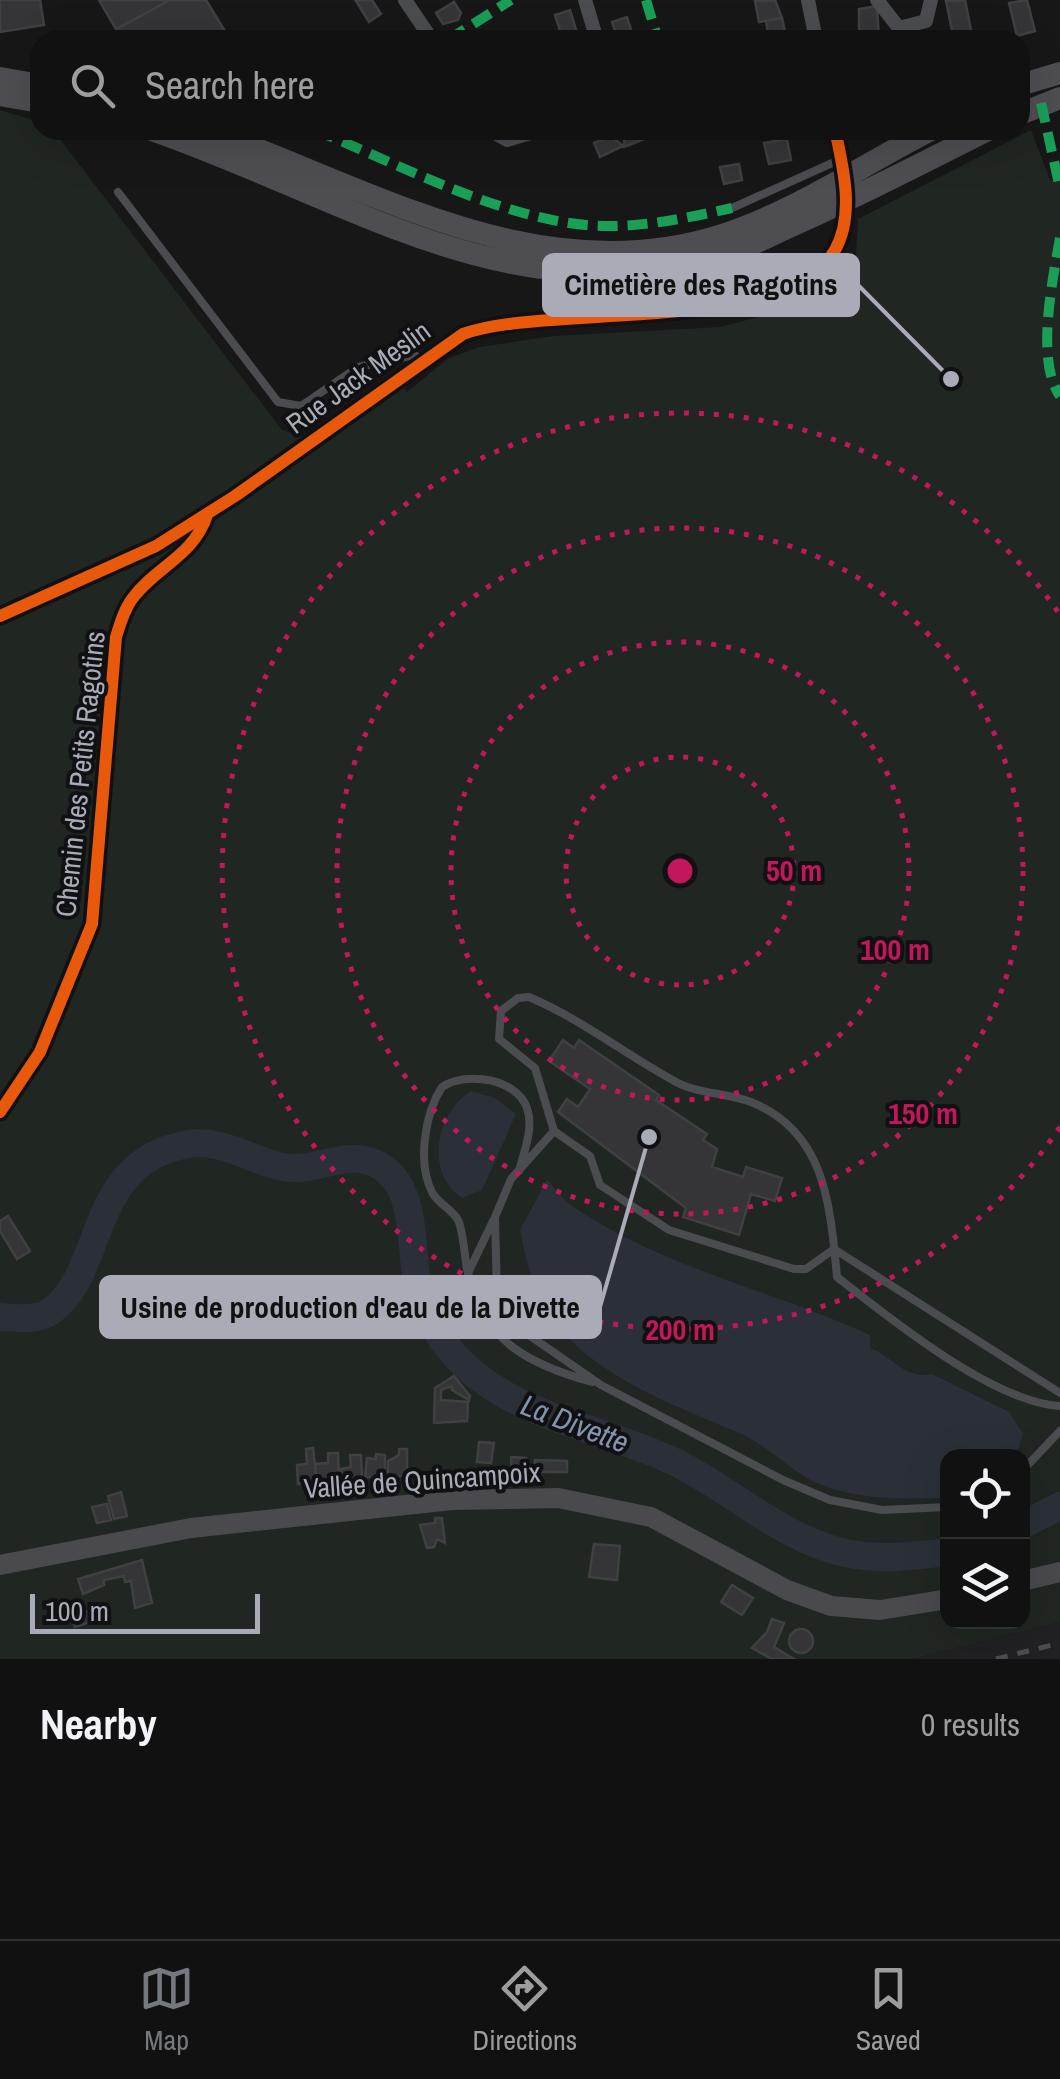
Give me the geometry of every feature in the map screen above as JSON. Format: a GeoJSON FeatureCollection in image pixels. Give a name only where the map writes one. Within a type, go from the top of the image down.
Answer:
{"type":"FeatureCollection","features":[{"type":"Feature","properties":{"kind":"main road"},"geometry":{"type":"LineString","coordinates":[[1030,82],[1060,73]]}},
{"type":"Feature","properties":{"kind":"main road"},"geometry":{"type":"LineString","coordinates":[[0,78],[30,83]]}},
{"type":"Feature","properties":{"kind":"main road"},"geometry":{"type":"LineString","coordinates":[[0,94],[30,100]]}},
{"type":"Feature","properties":{"kind":"main road"},"geometry":{"type":"LineString","coordinates":[[1030,110],[1060,98]]}},
{"type":"Feature","properties":{"kind":"main road"},"geometry":{"type":"LineString","coordinates":[[177,140],[440,245],[542,272],[588,275],[652,271],[728,254],[914,140]]}},
{"type":"Feature","properties":{"kind":"main road"},"geometry":{"type":"LineString","coordinates":[[232,140],[458,230],[521,246],[579,252],[640,250],[719,236],[844,180],[959,140]]}},
{"type":"Feature","properties":{"kind":"main road","name":"Vallée de Quincampoix"},"geometry":{"type":"LineString","coordinates":[[0,1565],[190,1528],[420,1502],[531,1498],[581,1501],[650,1517],[787,1590],[831,1606],[880,1610],[940,1600]]}},
{"type":"Feature","properties":{"kind":"main road"},"geometry":{"type":"LineString","coordinates":[[1030,1580],[1060,1572]]}},
{"type":"Feature","properties":{"kind":"street"},"geometry":{"type":"LineString","coordinates":[[406,0],[426,30]]}},
{"type":"Feature","properties":{"kind":"street"},"geometry":{"type":"LineString","coordinates":[[584,0],[594,30]]}},
{"type":"Feature","properties":{"kind":"street"},"geometry":{"type":"LineString","coordinates":[[808,0],[814,30]]}},
{"type":"Feature","properties":{"kind":"street"},"geometry":{"type":"LineString","coordinates":[[878,0],[899,28],[926,21],[931,0]]}},
{"type":"Feature","properties":{"kind":"street","name":"Rue Jack Meslin"},"geometry":{"type":"LineString","coordinates":[[0,616],[134,558],[207,514],[454,338],[481,327],[686,310],[808,276],[834,252],[844,180],[837,140]]}},
{"type":"Feature","properties":{"kind":"street","name":"Chemin des Petits Ragotins"},"geometry":{"type":"LineString","coordinates":[[0,1112],[40,1052],[92,924],[116,637],[131,600],[182,555],[202,530],[207,514]]}},
{"type":"Feature","properties":{"kind":"lane"},"geometry":{"type":"LineString","coordinates":[[732,208],[844,180]]}},
{"type":"Feature","properties":{"kind":"lane"},"geometry":{"type":"LineString","coordinates":[[118,192],[278,402],[300,406],[358,366],[415,355],[420,360]]}},
{"type":"Feature","properties":{"kind":"lane"},"geometry":{"type":"LineString","coordinates":[[834,1250],[800,1270],[670,1230],[600,1184],[590,1156],[554,1131],[536,1068],[499,1040],[496,1031],[501,1011],[518,998],[540,1002],[679,1084],[751,1102],[790,1125],[816,1159],[834,1250],[837,1277],[902,1328],[975,1374],[1060,1406]]}},
{"type":"Feature","properties":{"kind":"lane"},"geometry":{"type":"LineString","coordinates":[[519,1172],[529,1126],[520,1096],[512,1088],[484,1080],[458,1080],[442,1087],[426,1141],[428,1179],[432,1192],[459,1221],[480,1314],[509,1344],[546,1368],[601,1384]]}},
{"type":"Feature","properties":{"kind":"lane"},"geometry":{"type":"LineString","coordinates":[[468,1274],[502,1194],[554,1131]]}},
{"type":"Feature","properties":{"kind":"lane"},"geometry":{"type":"LineString","coordinates":[[495,1216],[494,1277],[500,1305],[520,1329],[601,1384],[715,1440],[783,1480],[830,1500],[882,1510],[940,1507]]}},
{"type":"Feature","properties":{"kind":"lane"},"geometry":{"type":"LineString","coordinates":[[834,1250],[1060,1393]]}},
{"type":"Feature","properties":{"kind":"lane"},"geometry":{"type":"LineString","coordinates":[[1030,1463],[1060,1431]]}},
{"type":"Feature","properties":{"kind":"shaded area"},"geometry":{"type":"Polygon","coordinates":[[[0,110],[30,119],[30,140],[61,140],[282,430],[304,437],[391,373],[407,392],[449,358],[480,347],[553,336],[721,327],[854,291],[858,219],[1012,140],[1030,140],[1031,130],[1050,180],[1060,181],[1060,1622],[912,1659],[0,1659],[0,110]]]}},
{"type":"Feature","properties":{"kind":"shaded area"},"geometry":{"type":"Polygon","coordinates":[[[471,1091],[495,1098],[516,1114],[482,1190],[462,1198],[442,1174],[439,1143],[449,1113],[471,1091]]]}},
{"type":"Feature","properties":{"kind":"shaded area"},"geometry":{"type":"Polygon","coordinates":[[[547,1180],[572,1206],[643,1246],[870,1335],[870,1348],[906,1371],[932,1374],[1009,1412],[1023,1434],[1018,1449],[940,1449],[940,1498],[891,1498],[822,1485],[747,1437],[629,1382],[579,1348],[542,1303],[528,1267],[520,1230],[547,1180]]]}},
{"type":"Feature","properties":{"kind":"shaded area"},"geometry":{"type":"Polygon","coordinates":[[[1060,1622],[1060,1659],[912,1659],[1060,1622]]]}},
{"type":"Feature","properties":{"kind":"building"},"geometry":{"type":"Polygon","coordinates":[[[0,0],[40,0],[44,25],[0,32],[0,0]]]}},
{"type":"Feature","properties":{"kind":"building"},"geometry":{"type":"Polygon","coordinates":[[[99,0],[170,0],[116,29],[99,0]]]}},
{"type":"Feature","properties":{"kind":"building"},"geometry":{"type":"Polygon","coordinates":[[[170,0],[206,0],[224,30],[118,30],[170,0]]]}},
{"type":"Feature","properties":{"kind":"building"},"geometry":{"type":"Polygon","coordinates":[[[372,0],[381,14],[369,22],[356,1],[372,0]]]}},
{"type":"Feature","properties":{"kind":"building"},"geometry":{"type":"Polygon","coordinates":[[[775,0],[782,18],[759,22],[755,1],[775,0]]]}},
{"type":"Feature","properties":{"kind":"building"},"geometry":{"type":"Polygon","coordinates":[[[965,0],[971,30],[952,30],[946,1],[965,0]]]}},
{"type":"Feature","properties":{"kind":"building"},"geometry":{"type":"Polygon","coordinates":[[[1027,0],[1035,31],[1016,30],[1009,3],[1027,0]]]}},
{"type":"Feature","properties":{"kind":"building"},"geometry":{"type":"Polygon","coordinates":[[[454,2],[461,13],[458,20],[443,24],[436,13],[454,2]]]}},
{"type":"Feature","properties":{"kind":"building"},"geometry":{"type":"Polygon","coordinates":[[[877,6],[878,30],[859,30],[859,9],[877,6]]]}},
{"type":"Feature","properties":{"kind":"building"},"geometry":{"type":"Polygon","coordinates":[[[570,10],[576,30],[560,30],[555,15],[570,10]]]}},
{"type":"Feature","properties":{"kind":"building"},"geometry":{"type":"Polygon","coordinates":[[[627,17],[631,30],[615,30],[612,22],[627,17]]]}},
{"type":"Feature","properties":{"kind":"building"},"geometry":{"type":"Polygon","coordinates":[[[782,18],[785,30],[768,30],[766,21],[782,18]]]}},
{"type":"Feature","properties":{"kind":"building"},"geometry":{"type":"Polygon","coordinates":[[[616,140],[623,146],[600,157],[594,143],[616,140]]]}},
{"type":"Feature","properties":{"kind":"building"},"geometry":{"type":"Polygon","coordinates":[[[624,140],[642,140],[624,147],[624,140]]]}},
{"type":"Feature","properties":{"kind":"building"},"geometry":{"type":"Polygon","coordinates":[[[787,140],[791,160],[769,164],[764,143],[787,140]]]}},
{"type":"Feature","properties":{"kind":"building"},"geometry":{"type":"Polygon","coordinates":[[[739,164],[742,180],[724,184],[720,167],[739,164]]]}},
{"type":"Feature","properties":{"kind":"building"},"geometry":{"type":"Polygon","coordinates":[[[563,1040],[574,1048],[579,1040],[659,1095],[656,1100],[707,1134],[703,1140],[717,1149],[712,1167],[743,1177],[746,1167],[782,1178],[775,1201],[751,1194],[739,1235],[683,1217],[686,1208],[558,1112],[567,1099],[578,1107],[590,1089],[549,1061],[563,1040]]]}},
{"type":"Feature","properties":{"kind":"building"},"geometry":{"type":"Polygon","coordinates":[[[8,1216],[30,1251],[17,1259],[0,1231],[0,1221],[8,1216]]]}},
{"type":"Feature","properties":{"kind":"building"},"geometry":{"type":"Polygon","coordinates":[[[454,1376],[469,1400],[452,1390],[452,1386],[441,1390],[441,1400],[468,1402],[467,1421],[434,1423],[435,1388],[454,1376]]]}},
{"type":"Feature","properties":{"kind":"building"},"geometry":{"type":"Polygon","coordinates":[[[479,1442],[494,1443],[491,1463],[477,1462],[479,1442]]]}},
{"type":"Feature","properties":{"kind":"building"},"geometry":{"type":"Polygon","coordinates":[[[313,1448],[317,1483],[298,1484],[297,1465],[307,1464],[306,1449],[313,1448]]]}},
{"type":"Feature","properties":{"kind":"building"},"geometry":{"type":"Polygon","coordinates":[[[399,1449],[407,1449],[407,1476],[388,1476],[388,1461],[399,1455],[399,1449]]]}},
{"type":"Feature","properties":{"kind":"building"},"geometry":{"type":"Polygon","coordinates":[[[328,1453],[338,1453],[339,1480],[317,1483],[315,1464],[328,1463],[328,1453]]]}},
{"type":"Feature","properties":{"kind":"building"},"geometry":{"type":"Polygon","coordinates":[[[376,1454],[385,1455],[385,1477],[365,1477],[367,1458],[376,1459],[376,1454]]]}},
{"type":"Feature","properties":{"kind":"building"},"geometry":{"type":"Polygon","coordinates":[[[350,1455],[361,1455],[362,1478],[342,1480],[341,1469],[351,1467],[350,1455]]]}},
{"type":"Feature","properties":{"kind":"building"},"geometry":{"type":"Polygon","coordinates":[[[511,1457],[526,1458],[526,1481],[512,1480],[511,1457]]]}},
{"type":"Feature","properties":{"kind":"building"},"geometry":{"type":"Polygon","coordinates":[[[535,1460],[567,1461],[567,1472],[534,1472],[535,1460]]]}},
{"type":"Feature","properties":{"kind":"building"},"geometry":{"type":"Polygon","coordinates":[[[121,1492],[127,1516],[114,1519],[108,1496],[121,1492]]]}},
{"type":"Feature","properties":{"kind":"building"},"geometry":{"type":"Polygon","coordinates":[[[107,1504],[111,1520],[97,1523],[92,1507],[107,1504]]]}},
{"type":"Feature","properties":{"kind":"building"},"geometry":{"type":"Polygon","coordinates":[[[435,1518],[442,1518],[445,1543],[437,1539],[434,1547],[427,1548],[420,1525],[435,1523],[435,1518]]]}},
{"type":"Feature","properties":{"kind":"building"},"geometry":{"type":"Polygon","coordinates":[[[594,1544],[620,1546],[617,1580],[589,1577],[594,1544]]]}},
{"type":"Feature","properties":{"kind":"building"},"geometry":{"type":"Polygon","coordinates":[[[142,1560],[152,1603],[135,1608],[131,1581],[125,1582],[124,1576],[104,1580],[104,1585],[83,1594],[78,1579],[142,1560]]]}},
{"type":"Feature","properties":{"kind":"building"},"geometry":{"type":"Polygon","coordinates":[[[732,1585],[753,1598],[742,1615],[721,1602],[732,1585]]]}},
{"type":"Feature","properties":{"kind":"building"},"geometry":{"type":"Polygon","coordinates":[[[100,1608],[103,1618],[75,1627],[70,1616],[100,1608]]]}},
{"type":"Feature","properties":{"kind":"building"},"geometry":{"type":"Polygon","coordinates":[[[772,1619],[784,1623],[774,1647],[794,1659],[772,1659],[752,1648],[767,1632],[772,1619]]]}},
{"type":"Feature","properties":{"kind":"building"},"geometry":{"type":"Polygon","coordinates":[[[801,1629],[813,1641],[801,1653],[789,1641],[801,1629]]]}},
{"type":"Feature","properties":{"kind":"waterway","name":"La Divette"},"geometry":{"type":"LineString","coordinates":[[0,1317],[39,1316],[51,1311],[68,1294],[115,1194],[132,1172],[156,1154],[202,1143],[283,1167],[361,1159],[386,1170],[397,1181],[408,1211],[417,1283],[429,1316],[441,1338],[490,1385],[550,1416],[677,1463],[782,1527],[826,1548],[875,1557],[940,1553]]}},
{"type":"Feature","properties":{"kind":"waterway","name":"La Divette"},"geometry":{"type":"LineString","coordinates":[[1030,1521],[1060,1506]]}},
{"type":"Feature","properties":{"kind":"railway"},"geometry":{"type":"LineString","coordinates":[[996,1659],[1060,1643]]}},
{"type":"Feature","properties":{"kind":"marked path"},"geometry":{"type":"LineString","coordinates":[[464,30],[511,0]]}},
{"type":"Feature","properties":{"kind":"marked path"},"geometry":{"type":"LineString","coordinates":[[646,0],[655,30]]}},
{"type":"Feature","properties":{"kind":"marked path"},"geometry":{"type":"LineString","coordinates":[[1041,103],[1060,188]]}},
{"type":"Feature","properties":{"kind":"marked path"},"geometry":{"type":"LineString","coordinates":[[338,140],[494,204],[567,223],[635,225],[732,208]]}},
{"type":"Feature","properties":{"kind":"marked path"},"geometry":{"type":"LineString","coordinates":[[1060,238],[1047,341],[1048,362],[1060,396]]}},
{"type":"Feature","properties":{"kind":"cycle path"},"geometry":{"type":"LineString","coordinates":[[0,616],[156,546],[235,496],[463,334],[501,325],[718,306],[768,295],[808,277],[835,250],[845,222],[846,190],[837,140]]}},
{"type":"Feature","properties":{"kind":"cycle path"},"geometry":{"type":"LineString","coordinates":[[0,1112],[40,1052],[92,924],[116,637],[121,622],[132,599],[193,541],[207,515]]}},
{"type":"Feature","properties":{"kind":"place","name":"Cimetière des Ragotins"},"geometry":{"type":"Point","coordinates":[951,379]}},
{"type":"Feature","properties":{"kind":"place","name":"Usine de production d'eau de la Divette"},"geometry":{"type":"Point","coordinates":[649,1137]}}]}
